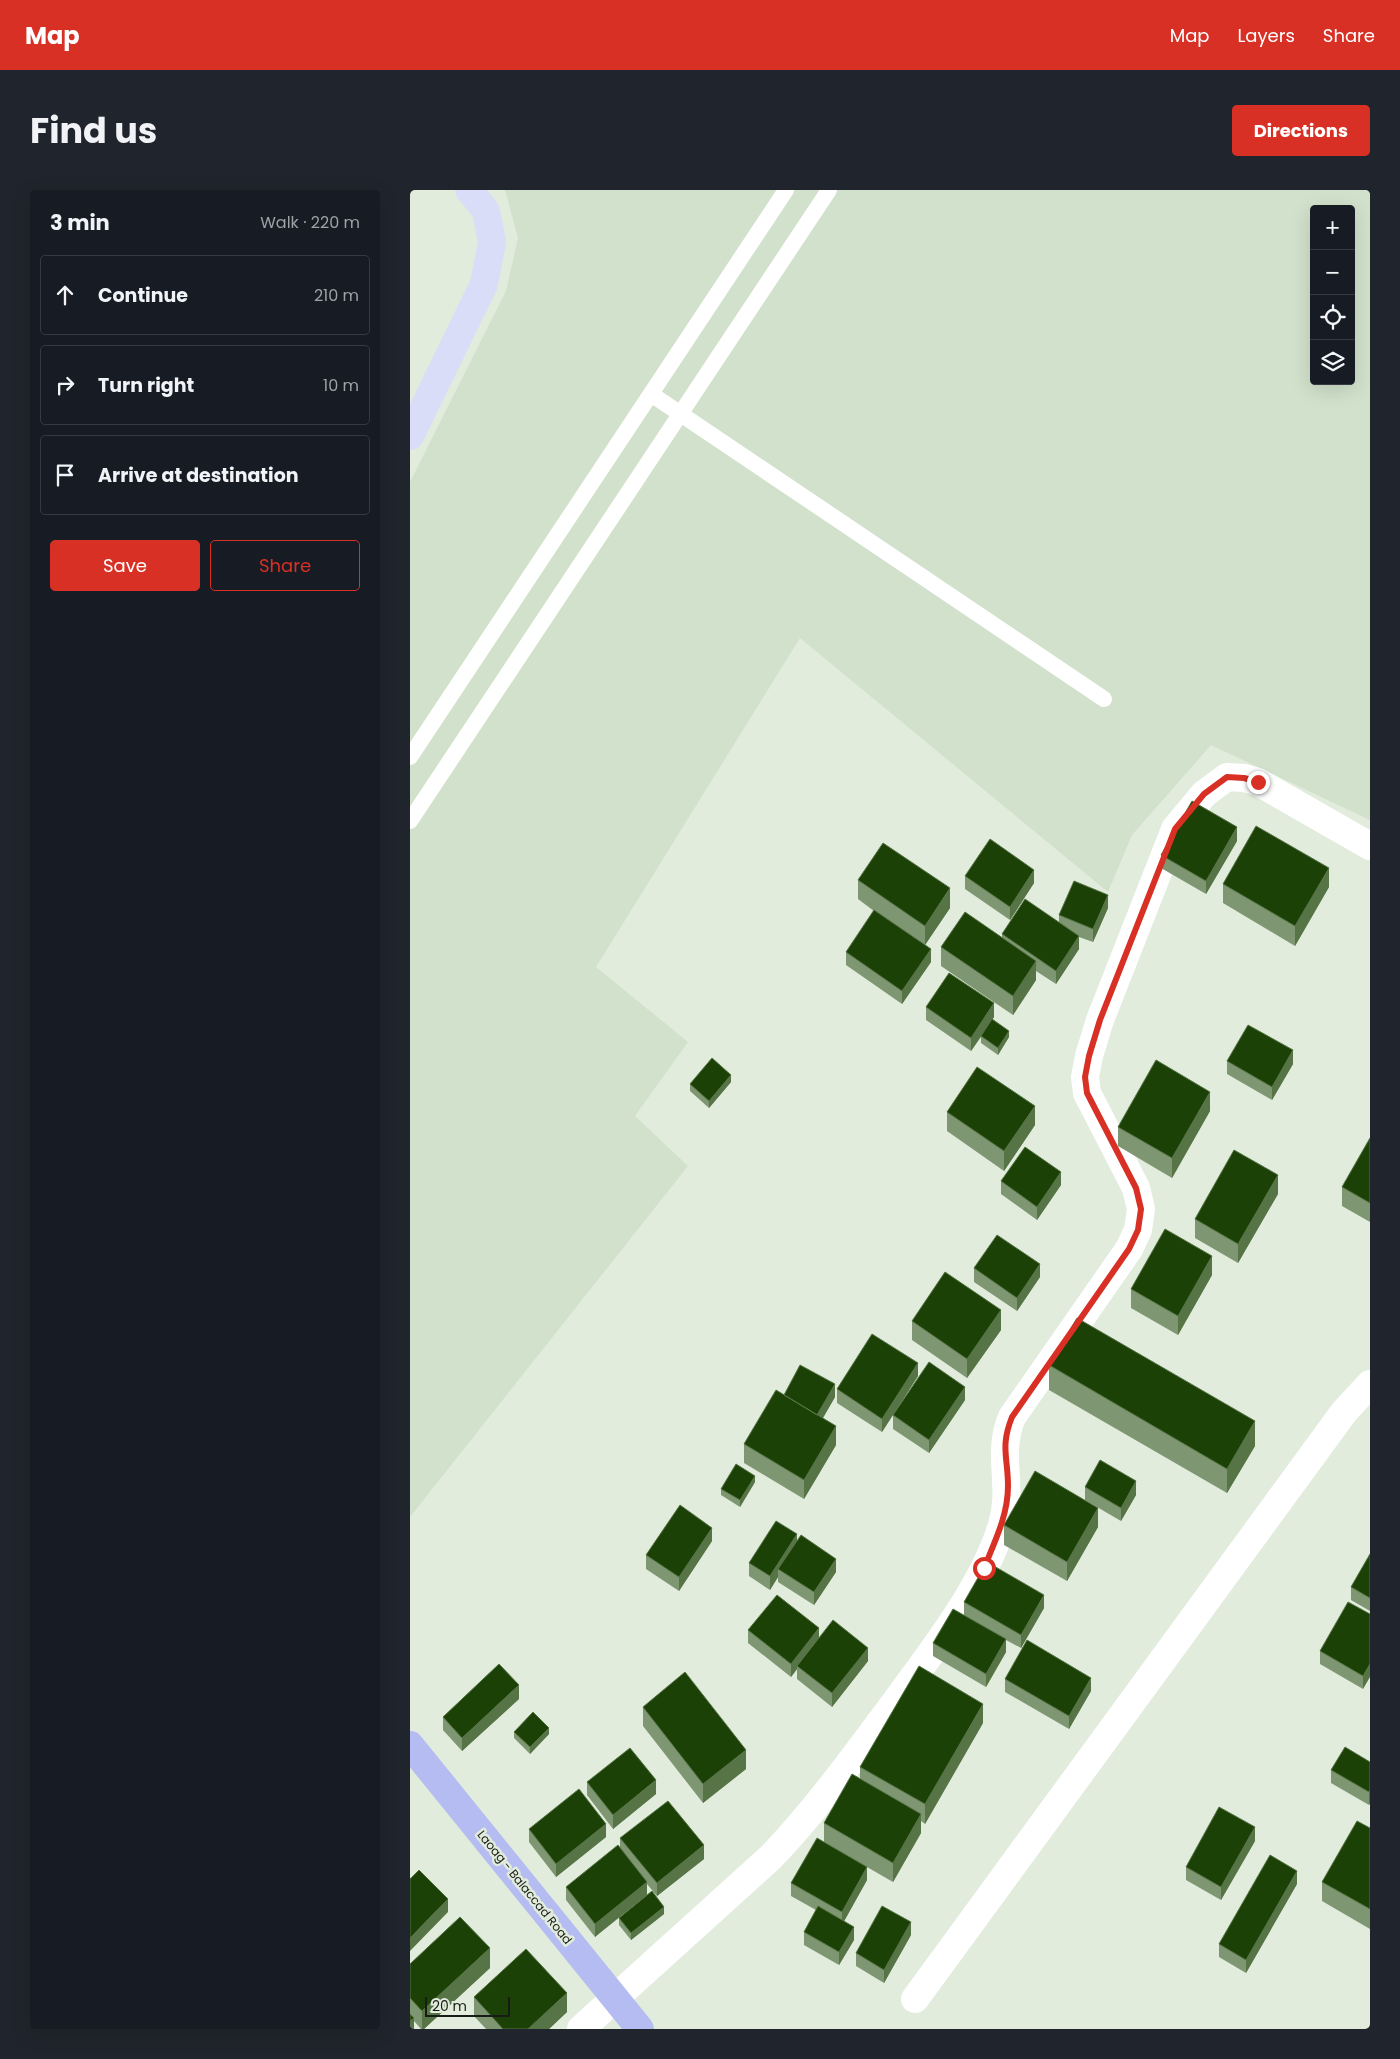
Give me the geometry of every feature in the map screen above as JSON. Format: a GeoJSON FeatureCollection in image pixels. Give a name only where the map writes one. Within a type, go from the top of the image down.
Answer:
{"type":"FeatureCollection","features":[{"type":"Feature","properties":{"kind":"main road","name":"Laoag - Balaccad Road"},"geometry":{"type":"LineString","coordinates":[[410,1745],[640,2029]]}},
{"type":"Feature","properties":{"kind":"street"},"geometry":{"type":"LineString","coordinates":[[410,436],[484,284],[492,242],[486,211],[469,190]]}},
{"type":"Feature","properties":{"kind":"street"},"geometry":{"type":"LineString","coordinates":[[581,2029],[771,1857],[797,1830],[825,1797],[919,1670],[958,1612],[984,1568],[1002,1526],[1007,1504],[1008,1485],[1004,1445],[1012,1417],[1129,1249],[1138,1230],[1141,1209],[1136,1188],[1087,1093],[1085,1077],[1100,1020],[1175,829],[1204,794],[1216,784],[1227,777],[1244,778],[1258,782],[1370,846]]}},
{"type":"Feature","properties":{"kind":"street"},"geometry":{"type":"LineString","coordinates":[[915,1999],[1344,1412],[1370,1384]]}},
{"type":"Feature","properties":{"kind":"lane"},"geometry":{"type":"LineString","coordinates":[[410,757],[786,190]]}},
{"type":"Feature","properties":{"kind":"lane"},"geometry":{"type":"LineString","coordinates":[[410,821],[829,190]]}},
{"type":"Feature","properties":{"kind":"lane"},"geometry":{"type":"LineString","coordinates":[[651,394],[1104,699]]}},
{"type":"Feature","properties":{"kind":"shaded area"},"geometry":{"type":"Polygon","coordinates":[[[505,190],[1370,190],[1370,820],[1211,745],[1132,835],[1108,892],[800,638],[596,967],[688,1042],[635,1116],[688,1166],[410,1517],[410,482],[506,291],[518,238],[505,190]]]}},
{"type":"Feature","properties":{"kind":"building"},"geometry":{"type":"Polygon","coordinates":[[[1192,801],[1237,827],[1206,881],[1161,855],[1192,801]]]}},
{"type":"Feature","properties":{"kind":"building"},"geometry":{"type":"Polygon","coordinates":[[[1256,826],[1329,868],[1295,926],[1223,884],[1256,826]]]}},
{"type":"Feature","properties":{"kind":"building"},"geometry":{"type":"Polygon","coordinates":[[[990,839],[1034,870],[1010,907],[965,876],[990,839]]]}},
{"type":"Feature","properties":{"kind":"building"},"geometry":{"type":"Polygon","coordinates":[[[883,843],[950,888],[925,926],[858,880],[883,843]]]}},
{"type":"Feature","properties":{"kind":"building"},"geometry":{"type":"Polygon","coordinates":[[[1074,881],[1108,895],[1093,929],[1059,915],[1074,881]]]}},
{"type":"Feature","properties":{"kind":"building"},"geometry":{"type":"Polygon","coordinates":[[[1025,899],[1079,936],[1056,971],[1002,934],[1025,899]]]}},
{"type":"Feature","properties":{"kind":"building"},"geometry":{"type":"Polygon","coordinates":[[[874,910],[931,949],[902,991],[846,952],[874,910]]]}},
{"type":"Feature","properties":{"kind":"building"},"geometry":{"type":"Polygon","coordinates":[[[965,912],[1036,961],[1013,996],[941,947],[965,912]]]}},
{"type":"Feature","properties":{"kind":"building"},"geometry":{"type":"Polygon","coordinates":[[[949,973],[994,1003],[971,1038],[926,1007],[949,973]]]}},
{"type":"Feature","properties":{"kind":"building"},"geometry":{"type":"Polygon","coordinates":[[[992,1019],[1009,1031],[998,1048],[981,1036],[992,1019]]]}},
{"type":"Feature","properties":{"kind":"building"},"geometry":{"type":"Polygon","coordinates":[[[1248,1025],[1293,1050],[1272,1087],[1227,1061],[1248,1025]]]}},
{"type":"Feature","properties":{"kind":"building"},"geometry":{"type":"Polygon","coordinates":[[[712,1058],[731,1075],[709,1101],[690,1084],[712,1058]]]}},
{"type":"Feature","properties":{"kind":"building"},"geometry":{"type":"Polygon","coordinates":[[[1156,1060],[1210,1092],[1172,1158],[1118,1127],[1156,1060]]]}},
{"type":"Feature","properties":{"kind":"building"},"geometry":{"type":"Polygon","coordinates":[[[977,1067],[1035,1106],[1004,1151],[947,1112],[977,1067]]]}},
{"type":"Feature","properties":{"kind":"building"},"geometry":{"type":"Polygon","coordinates":[[[1370,1138],[1370,1203],[1342,1187],[1370,1138]]]}},
{"type":"Feature","properties":{"kind":"building"},"geometry":{"type":"Polygon","coordinates":[[[1025,1147],[1061,1172],[1037,1207],[1001,1181],[1025,1147]]]}},
{"type":"Feature","properties":{"kind":"building"},"geometry":{"type":"Polygon","coordinates":[[[1234,1150],[1278,1175],[1238,1244],[1195,1219],[1234,1150]]]}},
{"type":"Feature","properties":{"kind":"building"},"geometry":{"type":"Polygon","coordinates":[[[1165,1229],[1212,1256],[1178,1316],[1131,1289],[1165,1229]]]}},
{"type":"Feature","properties":{"kind":"building"},"geometry":{"type":"Polygon","coordinates":[[[997,1235],[1040,1264],[1017,1298],[974,1268],[997,1235]]]}},
{"type":"Feature","properties":{"kind":"building"},"geometry":{"type":"Polygon","coordinates":[[[945,1272],[1001,1310],[967,1359],[912,1321],[945,1272]]]}},
{"type":"Feature","properties":{"kind":"building"},"geometry":{"type":"Polygon","coordinates":[[[1077,1318],[1255,1421],[1227,1469],[1049,1365],[1077,1318]]]}},
{"type":"Feature","properties":{"kind":"building"},"geometry":{"type":"Polygon","coordinates":[[[872,1334],[918,1363],[882,1419],[837,1389],[872,1334]]]}},
{"type":"Feature","properties":{"kind":"building"},"geometry":{"type":"Polygon","coordinates":[[[929,1362],[965,1387],[929,1440],[893,1415],[929,1362]]]}},
{"type":"Feature","properties":{"kind":"building"},"geometry":{"type":"Polygon","coordinates":[[[800,1365],[835,1384],[817,1415],[784,1395],[800,1365]]]}},
{"type":"Feature","properties":{"kind":"building"},"geometry":{"type":"Polygon","coordinates":[[[776,1390],[836,1426],[804,1480],[744,1444],[776,1390]]]}},
{"type":"Feature","properties":{"kind":"building"},"geometry":{"type":"Polygon","coordinates":[[[1100,1460],[1136,1481],[1121,1508],[1085,1487],[1100,1460]]]}},
{"type":"Feature","properties":{"kind":"building"},"geometry":{"type":"Polygon","coordinates":[[[736,1464],[755,1476],[740,1500],[721,1489],[736,1464]]]}},
{"type":"Feature","properties":{"kind":"building"},"geometry":{"type":"Polygon","coordinates":[[[1035,1471],[1098,1508],[1067,1562],[1004,1525],[1035,1471]]]}},
{"type":"Feature","properties":{"kind":"building"},"geometry":{"type":"Polygon","coordinates":[[[680,1505],[712,1528],[679,1577],[646,1555],[680,1505]]]}},
{"type":"Feature","properties":{"kind":"building"},"geometry":{"type":"Polygon","coordinates":[[[776,1521],[797,1534],[770,1576],[749,1563],[776,1521]]]}},
{"type":"Feature","properties":{"kind":"building"},"geometry":{"type":"Polygon","coordinates":[[[801,1535],[836,1559],[814,1592],[778,1569],[801,1535]]]}},
{"type":"Feature","properties":{"kind":"building"},"geometry":{"type":"Polygon","coordinates":[[[1370,1554],[1370,1598],[1351,1587],[1370,1554]]]}},
{"type":"Feature","properties":{"kind":"building"},"geometry":{"type":"Polygon","coordinates":[[[987,1562],[1044,1595],[1021,1635],[964,1602],[987,1562]]]}},
{"type":"Feature","properties":{"kind":"building"},"geometry":{"type":"Polygon","coordinates":[[[777,1595],[819,1628],[791,1664],[748,1630],[777,1595]]]}},
{"type":"Feature","properties":{"kind":"building"},"geometry":{"type":"Polygon","coordinates":[[[1348,1602],[1370,1614],[1370,1664],[1363,1676],[1320,1651],[1348,1602]]]}},
{"type":"Feature","properties":{"kind":"building"},"geometry":{"type":"Polygon","coordinates":[[[953,1609],[1006,1639],[986,1674],[933,1643],[953,1609]]]}},
{"type":"Feature","properties":{"kind":"building"},"geometry":{"type":"Polygon","coordinates":[[[833,1620],[868,1648],[832,1693],[797,1666],[833,1620]]]}},
{"type":"Feature","properties":{"kind":"building"},"geometry":{"type":"Polygon","coordinates":[[[1027,1640],[1091,1678],[1069,1716],[1005,1679],[1027,1640]]]}},
{"type":"Feature","properties":{"kind":"building"},"geometry":{"type":"Polygon","coordinates":[[[499,1664],[519,1685],[462,1738],[443,1717],[499,1664]]]}},
{"type":"Feature","properties":{"kind":"building"},"geometry":{"type":"Polygon","coordinates":[[[919,1666],[983,1704],[925,1804],[860,1767],[919,1666]]]}},
{"type":"Feature","properties":{"kind":"building"},"geometry":{"type":"Polygon","coordinates":[[[685,1672],[746,1750],[703,1784],[643,1707],[685,1672]]]}},
{"type":"Feature","properties":{"kind":"building"},"geometry":{"type":"Polygon","coordinates":[[[533,1712],[549,1728],[530,1747],[514,1732],[533,1712]]]}},
{"type":"Feature","properties":{"kind":"building"},"geometry":{"type":"Polygon","coordinates":[[[1345,1747],[1370,1762],[1369,1792],[1331,1770],[1345,1747]]]}},
{"type":"Feature","properties":{"kind":"building"},"geometry":{"type":"Polygon","coordinates":[[[630,1748],[656,1780],[613,1815],[587,1782],[630,1748]]]}},
{"type":"Feature","properties":{"kind":"building"},"geometry":{"type":"Polygon","coordinates":[[[852,1774],[921,1814],[893,1863],[824,1823],[852,1774]]]}},
{"type":"Feature","properties":{"kind":"building"},"geometry":{"type":"Polygon","coordinates":[[[579,1789],[606,1824],[556,1864],[529,1829],[579,1789]]]}},
{"type":"Feature","properties":{"kind":"building"},"geometry":{"type":"Polygon","coordinates":[[[668,1801],[704,1845],[657,1883],[620,1838],[668,1801]]]}},
{"type":"Feature","properties":{"kind":"building"},"geometry":{"type":"Polygon","coordinates":[[[1219,1807],[1255,1827],[1221,1887],[1186,1867],[1219,1807]]]}},
{"type":"Feature","properties":{"kind":"building"},"geometry":{"type":"Polygon","coordinates":[[[1357,1821],[1370,1828],[1370,1909],[1322,1882],[1357,1821]]]}},
{"type":"Feature","properties":{"kind":"building"},"geometry":{"type":"Polygon","coordinates":[[[817,1838],[867,1867],[842,1912],[791,1883],[817,1838]]]}},
{"type":"Feature","properties":{"kind":"building"},"geometry":{"type":"Polygon","coordinates":[[[618,1845],[647,1882],[595,1924],[566,1887],[618,1845]]]}},
{"type":"Feature","properties":{"kind":"building"},"geometry":{"type":"Polygon","coordinates":[[[1270,1855],[1297,1871],[1246,1960],[1219,1944],[1270,1855]]]}},
{"type":"Feature","properties":{"kind":"building"},"geometry":{"type":"Polygon","coordinates":[[[419,1870],[448,1899],[410,1938],[410,1879],[419,1870]]]}},
{"type":"Feature","properties":{"kind":"building"},"geometry":{"type":"Polygon","coordinates":[[[652,1891],[664,1907],[631,1933],[619,1918],[652,1891]]]}},
{"type":"Feature","properties":{"kind":"building"},"geometry":{"type":"Polygon","coordinates":[[[818,1906],[854,1927],[839,1952],[804,1932],[818,1906]]]}},
{"type":"Feature","properties":{"kind":"building"},"geometry":{"type":"Polygon","coordinates":[[[882,1906],[911,1922],[884,1970],[856,1953],[882,1906]]]}},
{"type":"Feature","properties":{"kind":"building"},"geometry":{"type":"Polygon","coordinates":[[[460,1917],[490,1948],[422,2011],[410,1998],[410,1964],[460,1917]]]}},
{"type":"Feature","properties":{"kind":"building"},"geometry":{"type":"Polygon","coordinates":[[[526,1949],[567,1993],[528,2029],[503,2029],[474,1997],[526,1949]]]}},
{"type":"Feature","properties":{"kind":"route"},"geometry":{"type":"LineString","coordinates":[[984,1568],[1002,1526],[1007,1504],[1008,1485],[1004,1445],[1006,1432],[1012,1417],[1129,1249],[1138,1230],[1141,1209],[1136,1188],[1087,1093],[1085,1077],[1100,1020],[1175,829],[1204,794],[1227,777],[1244,778],[1258,782]]}}]}
